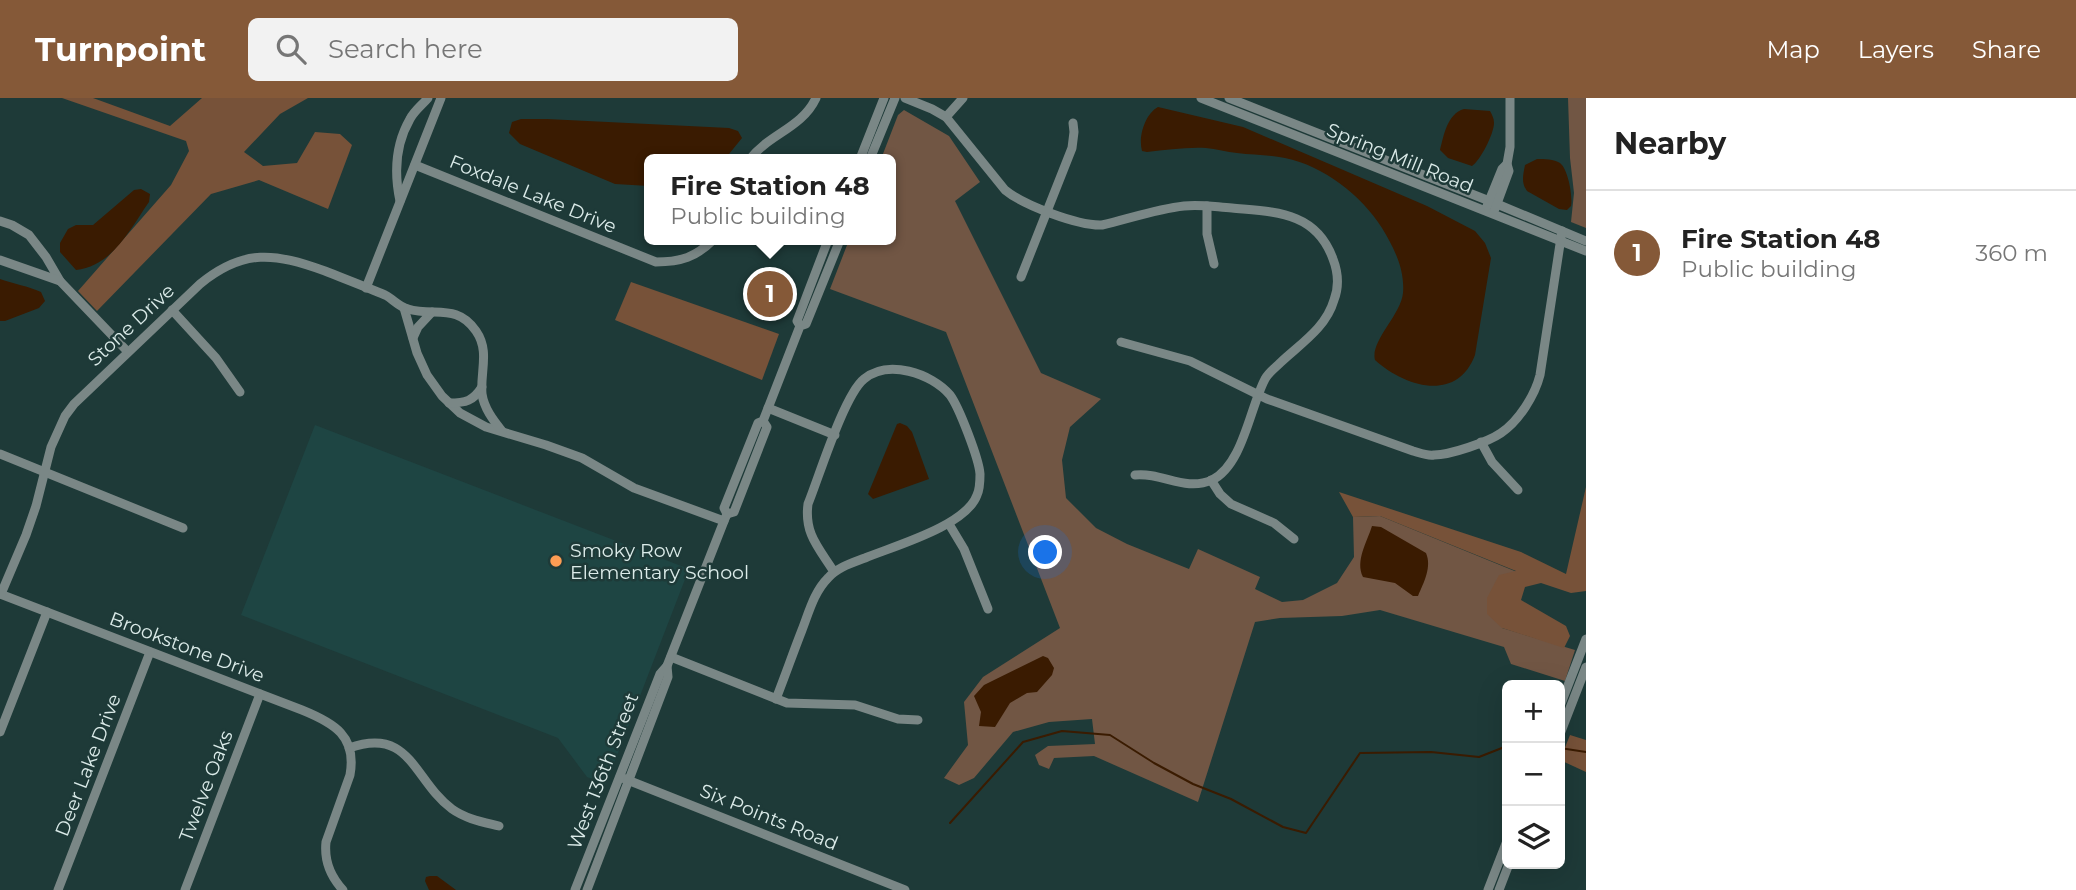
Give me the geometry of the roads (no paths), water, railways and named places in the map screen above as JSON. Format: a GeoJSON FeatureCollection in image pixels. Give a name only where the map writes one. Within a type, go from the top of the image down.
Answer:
{"type":"FeatureCollection","features":[{"type":"Feature","properties":{"kind":"street"},"geometry":{"type":"LineString","coordinates":[[400,202],[395,179],[397,153],[411,117],[428,98]]}},
{"type":"Feature","properties":{"kind":"street"},"geometry":{"type":"LineString","coordinates":[[366,288],[441,98]]}},
{"type":"Feature","properties":{"kind":"street"},"geometry":{"type":"LineString","coordinates":[[754,154],[801,120],[810,111],[816,98]]}},
{"type":"Feature","properties":{"kind":"street"},"geometry":{"type":"LineString","coordinates":[[862,154],[884,98]]}},
{"type":"Feature","properties":{"kind":"street"},"geometry":{"type":"LineString","coordinates":[[872,154],[895,98]]}},
{"type":"Feature","properties":{"kind":"street"},"geometry":{"type":"LineString","coordinates":[[905,98],[946,117],[1013,197],[1090,226],[1183,206],[1274,212],[1299,219],[1320,235],[1329,249],[1336,266],[1337,285],[1326,319],[1319,329],[1269,374],[1233,459],[1224,471],[1200,484],[1185,485],[1156,475],[1135,475]]}},
{"type":"Feature","properties":{"kind":"street"},"geometry":{"type":"LineString","coordinates":[[946,117],[963,98]]}},
{"type":"Feature","properties":{"kind":"street","name":"Spring Mill Road"},"geometry":{"type":"LineString","coordinates":[[1201,98],[1586,251]]}},
{"type":"Feature","properties":{"kind":"street","name":"Spring Mill Road"},"geometry":{"type":"LineString","coordinates":[[1229,98],[1586,241]]}},
{"type":"Feature","properties":{"kind":"street"},"geometry":{"type":"LineString","coordinates":[[1489,213],[1509,171],[1507,163],[1510,147],[1510,98]]}},
{"type":"Feature","properties":{"kind":"street"},"geometry":{"type":"LineString","coordinates":[[1021,277],[1072,148],[1073,123]]}},
{"type":"Feature","properties":{"kind":"street","name":"Foxdale Lake Drive"},"geometry":{"type":"LineString","coordinates":[[415,165],[656,262],[682,261],[693,257],[707,245]]}},
{"type":"Feature","properties":{"kind":"street"},"geometry":{"type":"LineString","coordinates":[[1207,206],[1207,234],[1214,264]]}},
{"type":"Feature","properties":{"kind":"street"},"geometry":{"type":"LineString","coordinates":[[0,221],[29,235],[60,281],[128,352]]}},
{"type":"Feature","properties":{"kind":"street"},"geometry":{"type":"LineString","coordinates":[[1121,342],[1190,361],[1258,395],[1304,414],[1425,455],[1447,453],[1503,432],[1535,389],[1540,375],[1562,230]]}},
{"type":"Feature","properties":{"kind":"street","name":"West 136th Street"},"geometry":{"type":"LineString","coordinates":[[800,326],[797,321],[826,245]]}},
{"type":"Feature","properties":{"kind":"street","name":"West 136th Street"},"geometry":{"type":"LineString","coordinates":[[800,326],[806,324],[838,245]]}},
{"type":"Feature","properties":{"kind":"street","name":"Stone Drive"},"geometry":{"type":"LineString","coordinates":[[0,594],[26,535],[51,447],[65,416],[74,404],[172,310],[215,272],[237,262],[267,256],[295,260],[393,299],[404,308],[456,314],[476,331],[484,348],[482,392],[487,410],[502,431]]}},
{"type":"Feature","properties":{"kind":"street"},"geometry":{"type":"LineString","coordinates":[[0,260],[60,281]]}},
{"type":"Feature","properties":{"kind":"street"},"geometry":{"type":"LineString","coordinates":[[404,308],[427,375],[442,396],[471,419],[486,427],[582,458],[625,484],[726,518]]}},
{"type":"Feature","properties":{"kind":"street"},"geometry":{"type":"LineString","coordinates":[[172,310],[216,358],[240,392]]}},
{"type":"Feature","properties":{"kind":"street"},"geometry":{"type":"LineString","coordinates":[[413,338],[418,327],[432,312]]}},
{"type":"Feature","properties":{"kind":"street","name":"West 136th Street"},"geometry":{"type":"LineString","coordinates":[[586,890],[660,674],[669,662],[726,518],[724,508],[758,423],[763,421],[800,326]]}},
{"type":"Feature","properties":{"kind":"street"},"geometry":{"type":"LineString","coordinates":[[776,699],[822,584],[846,565],[949,524],[969,509],[976,498],[980,473],[978,461],[954,401],[940,386],[906,370],[873,373],[863,379],[855,389],[808,504],[811,535],[834,572]]}},
{"type":"Feature","properties":{"kind":"street"},"geometry":{"type":"LineString","coordinates":[[449,403],[468,402],[482,387]]}},
{"type":"Feature","properties":{"kind":"street"},"geometry":{"type":"LineString","coordinates":[[768,408],[835,435]]}},
{"type":"Feature","properties":{"kind":"street"},"geometry":{"type":"LineString","coordinates":[[1482,442],[1492,462],[1518,490]]}},
{"type":"Feature","properties":{"kind":"street"},"geometry":{"type":"LineString","coordinates":[[0,454],[183,528]]}},
{"type":"Feature","properties":{"kind":"street"},"geometry":{"type":"LineString","coordinates":[[1211,480],[1231,504],[1274,523],[1294,539]]}},
{"type":"Feature","properties":{"kind":"street"},"geometry":{"type":"LineString","coordinates":[[949,524],[964,549],[988,609]]}},
{"type":"Feature","properties":{"kind":"street","name":"Brookstone Drive"},"geometry":{"type":"LineString","coordinates":[[0,594],[328,722],[341,732],[349,748]]}},
{"type":"Feature","properties":{"kind":"street"},"geometry":{"type":"LineString","coordinates":[[0,732],[47,612]]}},
{"type":"Feature","properties":{"kind":"street"},"geometry":{"type":"LineString","coordinates":[[1565,693],[1586,639]]}},
{"type":"Feature","properties":{"kind":"street","name":"Deer Lake Drive"},"geometry":{"type":"LineString","coordinates":[[58,890],[150,652]]}},
{"type":"Feature","properties":{"kind":"street"},"geometry":{"type":"LineString","coordinates":[[669,662],[796,704],[855,705],[898,719],[918,720]]}},
{"type":"Feature","properties":{"kind":"street"},"geometry":{"type":"LineString","coordinates":[[1565,721],[1586,667]]}},
{"type":"Feature","properties":{"kind":"street","name":"Twelve Oaks"},"geometry":{"type":"LineString","coordinates":[[184,890],[260,694]]}},
{"type":"Feature","properties":{"kind":"street"},"geometry":{"type":"LineString","coordinates":[[343,890],[330,874],[325,853],[326,842],[350,775],[352,765],[349,748],[374,742],[395,747],[411,761],[432,791],[453,809],[469,818],[499,826]]}},
{"type":"Feature","properties":{"kind":"street","name":"West 136th Street"},"geometry":{"type":"LineString","coordinates":[[575,890],[624,779]]}},
{"type":"Feature","properties":{"kind":"street","name":"Six Points Road"},"geometry":{"type":"LineString","coordinates":[[624,779],[905,890]]}},
{"type":"Feature","properties":{"kind":"street"},"geometry":{"type":"LineString","coordinates":[[1488,890],[1502,854]]}},
{"type":"Feature","properties":{"kind":"street"},"geometry":{"type":"LineString","coordinates":[[1499,890],[1507,869]]}},
{"type":"Feature","properties":{"kind":"waterway"},"geometry":{"type":"LineString","coordinates":[[950,823],[1023,742],[1062,731],[1110,735],[1193,784],[1231,799],[1283,827],[1306,833],[1360,753],[1431,752],[1479,757],[1502,748]]}},
{"type":"Feature","properties":{"kind":"waterway"},"geometry":{"type":"LineString","coordinates":[[1565,749],[1586,752]]}},
{"type":"Feature","properties":{"kind":"place","name":"Fire Station 48"},"geometry":{"type":"Point","coordinates":[770,294]}},
{"type":"Feature","properties":{"kind":"place","name":"Smoky Row Elementary School"},"geometry":{"type":"Point","coordinates":[556,561]}}]}
